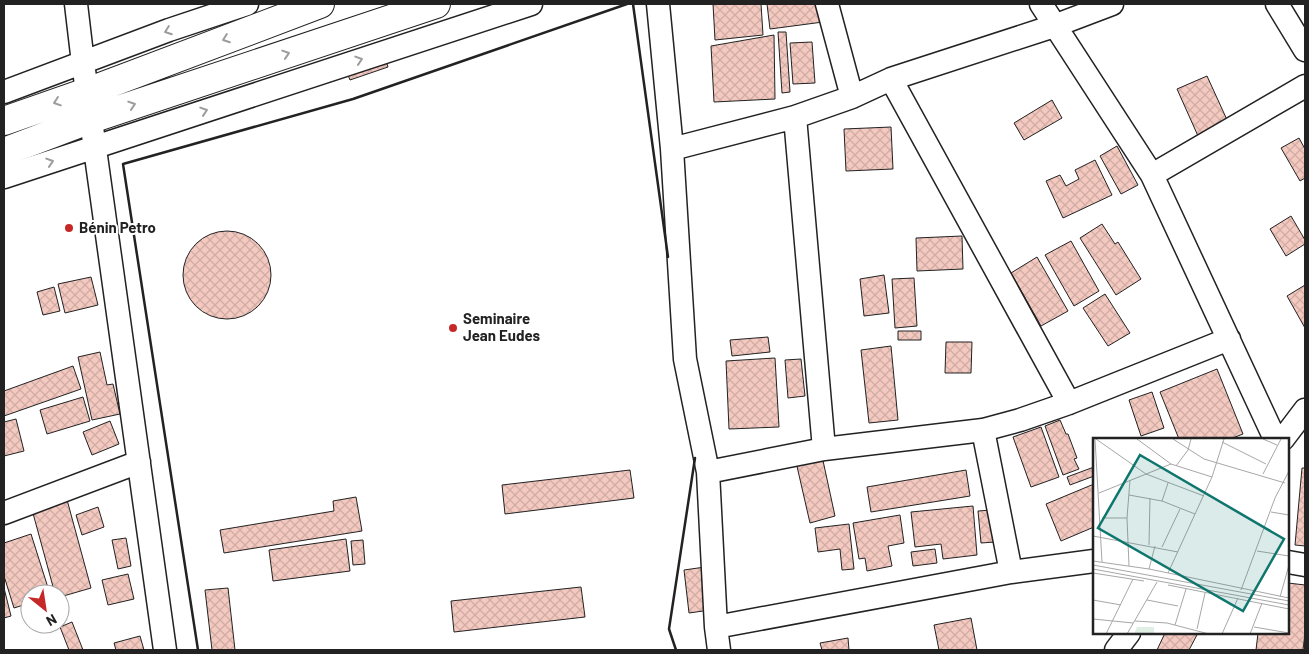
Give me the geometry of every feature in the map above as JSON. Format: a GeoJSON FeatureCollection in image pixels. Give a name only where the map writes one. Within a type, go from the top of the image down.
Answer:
{"type":"FeatureCollection","features":[{"type":"Feature","properties":{"kind":"highway"},"geometry":{"type":"LineString","coordinates":[[4,121],[87,92],[320,4]]}},
{"type":"Feature","properties":{"kind":"highway"},"geometry":{"type":"LineString","coordinates":[[4,152],[91,119],[436,4]]}},
{"type":"Feature","properties":{"kind":"street"},"geometry":{"type":"LineString","coordinates":[[76,4],[165,650]]}},
{"type":"Feature","properties":{"kind":"street"},"geometry":{"type":"LineString","coordinates":[[4,92],[247,4]]}},
{"type":"Feature","properties":{"kind":"street"},"geometry":{"type":"LineString","coordinates":[[4,177],[531,4]]}},
{"type":"Feature","properties":{"kind":"street"},"geometry":{"type":"LineString","coordinates":[[658,4],[672,149],[685,359],[708,472],[716,627],[719,650]]}},
{"type":"Feature","properties":{"kind":"street"},"geometry":{"type":"LineString","coordinates":[[827,4],[852,97]]}},
{"type":"Feature","properties":{"kind":"street"},"geometry":{"type":"LineString","coordinates":[[1041,4],[1152,175],[1275,438]]}},
{"type":"Feature","properties":{"kind":"street"},"geometry":{"type":"LineString","coordinates":[[672,149],[795,117],[852,97],[890,79],[1054,26],[1112,4]]}},
{"type":"Feature","properties":{"kind":"street"},"geometry":{"type":"LineString","coordinates":[[1277,4],[1305,50]]}},
{"type":"Feature","properties":{"kind":"street"},"geometry":{"type":"LineString","coordinates":[[890,79],[1068,403]]}},
{"type":"Feature","properties":{"kind":"street"},"geometry":{"type":"LineString","coordinates":[[1152,175],[1305,86]]}},
{"type":"Feature","properties":{"kind":"street"},"geometry":{"type":"LineString","coordinates":[[795,117],[824,450]]}},
{"type":"Feature","properties":{"kind":"street"},"geometry":{"type":"LineString","coordinates":[[708,472],[824,450],[983,430],[1020,420],[1068,403],[1229,339]]}},
{"type":"Feature","properties":{"kind":"street"},"geometry":{"type":"LineString","coordinates":[[1284,438],[1305,410]]}},
{"type":"Feature","properties":{"kind":"street"},"geometry":{"type":"LineString","coordinates":[[983,430],[1011,572]]}},
{"type":"Feature","properties":{"kind":"street"},"geometry":{"type":"LineString","coordinates":[[4,513],[139,462]]}},
{"type":"Feature","properties":{"kind":"street"},"geometry":{"type":"LineString","coordinates":[[716,627],[1011,572],[1093,561]]}},
{"type":"Feature","properties":{"kind":"street"},"geometry":{"type":"LineString","coordinates":[[1289,562],[1305,565]]}},
{"type":"Feature","properties":{"kind":"street"},"geometry":{"type":"LineString","coordinates":[[1116,650],[1128,634]]}},
{"type":"Feature","properties":{"kind":"building"},"geometry":{"type":"Polygon","coordinates":[[[713,4],[761,4],[763,35],[715,40],[713,4]]]}},
{"type":"Feature","properties":{"kind":"building"},"geometry":{"type":"Polygon","coordinates":[[[767,4],[821,4],[823,22],[770,29],[767,4]]]}},
{"type":"Feature","properties":{"kind":"building"},"geometry":{"type":"Polygon","coordinates":[[[778,32],[786,32],[790,92],[782,93],[778,32]]]}},
{"type":"Feature","properties":{"kind":"building"},"geometry":{"type":"Polygon","coordinates":[[[774,35],[775,99],[714,102],[711,46],[774,35]]]}},
{"type":"Feature","properties":{"kind":"building"},"geometry":{"type":"Polygon","coordinates":[[[812,42],[815,83],[793,84],[790,43],[812,42]]]}},
{"type":"Feature","properties":{"kind":"building"},"geometry":{"type":"Polygon","coordinates":[[[385,57],[388,67],[350,80],[346,70],[385,57]]]}},
{"type":"Feature","properties":{"kind":"building"},"geometry":{"type":"Polygon","coordinates":[[[1207,76],[1228,122],[1198,136],[1177,89],[1207,76]]]}},
{"type":"Feature","properties":{"kind":"building"},"geometry":{"type":"Polygon","coordinates":[[[1052,100],[1062,118],[1024,140],[1014,123],[1052,100]]]}},
{"type":"Feature","properties":{"kind":"building"},"geometry":{"type":"Polygon","coordinates":[[[891,127],[893,169],[846,171],[844,129],[891,127]]]}},
{"type":"Feature","properties":{"kind":"building"},"geometry":{"type":"Polygon","coordinates":[[[1299,138],[1305,149],[1305,178],[1300,181],[1281,148],[1299,138]]]}},
{"type":"Feature","properties":{"kind":"building"},"geometry":{"type":"Polygon","coordinates":[[[1117,146],[1138,185],[1121,194],[1100,156],[1117,146]]]}},
{"type":"Feature","properties":{"kind":"building"},"geometry":{"type":"Polygon","coordinates":[[[1095,160],[1112,195],[1063,218],[1046,181],[1060,175],[1066,186],[1079,179],[1075,170],[1095,160]]]}},
{"type":"Feature","properties":{"kind":"building"},"geometry":{"type":"Polygon","coordinates":[[[1291,216],[1305,240],[1305,244],[1286,256],[1270,229],[1291,216]]]}},
{"type":"Feature","properties":{"kind":"building"},"geometry":{"type":"Polygon","coordinates":[[[1102,224],[1115,244],[1118,242],[1141,279],[1116,295],[1080,238],[1102,224]]]}},
{"type":"Feature","properties":{"kind":"building"},"geometry":{"type":"Polygon","coordinates":[[[227,231],[244,235],[258,244],[267,258],[271,275],[267,292],[258,306],[244,315],[227,319],[210,315],[196,306],[187,292],[183,275],[187,258],[196,244],[210,235],[227,231]]]}},
{"type":"Feature","properties":{"kind":"building"},"geometry":{"type":"Polygon","coordinates":[[[962,236],[963,269],[917,271],[916,238],[962,236]]]}},
{"type":"Feature","properties":{"kind":"building"},"geometry":{"type":"Polygon","coordinates":[[[1071,241],[1099,291],[1074,306],[1045,255],[1071,241]]]}},
{"type":"Feature","properties":{"kind":"building"},"geometry":{"type":"Polygon","coordinates":[[[1037,257],[1068,311],[1041,326],[1011,273],[1037,257]]]}},
{"type":"Feature","properties":{"kind":"building"},"geometry":{"type":"Polygon","coordinates":[[[884,275],[889,313],[864,316],[860,279],[884,275]]]}},
{"type":"Feature","properties":{"kind":"building"},"geometry":{"type":"Polygon","coordinates":[[[91,277],[98,305],[65,313],[58,284],[91,277]]]}},
{"type":"Feature","properties":{"kind":"building"},"geometry":{"type":"Polygon","coordinates":[[[914,278],[917,326],[895,328],[892,279],[914,278]]]}},
{"type":"Feature","properties":{"kind":"building"},"geometry":{"type":"Polygon","coordinates":[[[1305,285],[1305,328],[1287,296],[1305,285]]]}},
{"type":"Feature","properties":{"kind":"building"},"geometry":{"type":"Polygon","coordinates":[[[54,287],[60,311],[43,315],[37,292],[54,287]]]}},
{"type":"Feature","properties":{"kind":"building"},"geometry":{"type":"Polygon","coordinates":[[[1105,294],[1130,333],[1108,346],[1083,308],[1105,294]]]}},
{"type":"Feature","properties":{"kind":"building"},"geometry":{"type":"Polygon","coordinates":[[[898,331],[921,331],[921,340],[898,340],[898,331]]]}},
{"type":"Feature","properties":{"kind":"building"},"geometry":{"type":"Polygon","coordinates":[[[768,337],[770,352],[732,356],[730,340],[768,337]]]}},
{"type":"Feature","properties":{"kind":"building"},"geometry":{"type":"Polygon","coordinates":[[[946,342],[972,342],[971,373],[945,373],[946,342]]]}},
{"type":"Feature","properties":{"kind":"building"},"geometry":{"type":"Polygon","coordinates":[[[891,346],[898,420],[869,423],[861,350],[891,346]]]}},
{"type":"Feature","properties":{"kind":"building"},"geometry":{"type":"Polygon","coordinates":[[[100,352],[107,385],[113,384],[120,414],[92,420],[78,357],[100,352]]]}},
{"type":"Feature","properties":{"kind":"building"},"geometry":{"type":"Polygon","coordinates":[[[775,358],[779,427],[729,429],[726,361],[775,358]]]}},
{"type":"Feature","properties":{"kind":"building"},"geometry":{"type":"Polygon","coordinates":[[[801,359],[805,396],[788,398],[785,360],[801,359]]]}},
{"type":"Feature","properties":{"kind":"building"},"geometry":{"type":"Polygon","coordinates":[[[73,366],[81,389],[4,416],[4,391],[73,366]]]}},
{"type":"Feature","properties":{"kind":"building"},"geometry":{"type":"Polygon","coordinates":[[[1217,369],[1243,434],[1233,438],[1179,438],[1160,392],[1217,369]]]}},
{"type":"Feature","properties":{"kind":"building"},"geometry":{"type":"Polygon","coordinates":[[[1152,392],[1164,428],[1141,436],[1129,400],[1152,392]]]}},
{"type":"Feature","properties":{"kind":"building"},"geometry":{"type":"Polygon","coordinates":[[[83,397],[90,421],[47,434],[40,410],[83,397]]]}},
{"type":"Feature","properties":{"kind":"building"},"geometry":{"type":"Polygon","coordinates":[[[16,419],[24,451],[4,456],[4,422],[16,419]]]}},
{"type":"Feature","properties":{"kind":"building"},"geometry":{"type":"Polygon","coordinates":[[[1060,420],[1066,434],[1068,434],[1077,458],[1074,459],[1079,469],[1063,475],[1045,426],[1060,420]]]}},
{"type":"Feature","properties":{"kind":"building"},"geometry":{"type":"Polygon","coordinates":[[[110,421],[119,444],[92,455],[83,432],[110,421]]]}},
{"type":"Feature","properties":{"kind":"building"},"geometry":{"type":"Polygon","coordinates":[[[1041,427],[1059,477],[1031,487],[1013,437],[1041,427]]]}},
{"type":"Feature","properties":{"kind":"building"},"geometry":{"type":"Polygon","coordinates":[[[822,456],[835,516],[810,523],[796,462],[822,456]]]}},
{"type":"Feature","properties":{"kind":"building"},"geometry":{"type":"Polygon","coordinates":[[[1093,467],[1093,476],[1070,485],[1067,477],[1093,467]]]}},
{"type":"Feature","properties":{"kind":"building"},"geometry":{"type":"Polygon","coordinates":[[[1302,468],[1305,468],[1305,546],[1295,545],[1302,468]]]}},
{"type":"Feature","properties":{"kind":"building"},"geometry":{"type":"Polygon","coordinates":[[[630,470],[634,498],[505,514],[502,485],[630,470]]]}},
{"type":"Feature","properties":{"kind":"building"},"geometry":{"type":"Polygon","coordinates":[[[966,470],[970,496],[871,512],[867,487],[966,470]]]}},
{"type":"Feature","properties":{"kind":"building"},"geometry":{"type":"Polygon","coordinates":[[[1093,484],[1093,527],[1061,541],[1046,504],[1093,484]]]}},
{"type":"Feature","properties":{"kind":"building"},"geometry":{"type":"Polygon","coordinates":[[[66,496],[91,588],[70,594],[70,584],[52,584],[31,506],[66,496]]]}},
{"type":"Feature","properties":{"kind":"building"},"geometry":{"type":"Polygon","coordinates":[[[356,497],[362,531],[224,553],[220,530],[334,511],[333,501],[356,497]]]}},
{"type":"Feature","properties":{"kind":"building"},"geometry":{"type":"Polygon","coordinates":[[[973,506],[977,555],[943,559],[941,544],[915,547],[911,512],[973,506]]]}},
{"type":"Feature","properties":{"kind":"building"},"geometry":{"type":"Polygon","coordinates":[[[98,507],[104,527],[82,535],[76,515],[98,507]]]}},
{"type":"Feature","properties":{"kind":"building"},"geometry":{"type":"Polygon","coordinates":[[[992,510],[995,542],[981,543],[978,511],[992,510]]]}},
{"type":"Feature","properties":{"kind":"building"},"geometry":{"type":"Polygon","coordinates":[[[900,515],[904,543],[888,546],[892,566],[867,571],[865,558],[859,559],[853,523],[900,515]]]}},
{"type":"Feature","properties":{"kind":"building"},"geometry":{"type":"Polygon","coordinates":[[[849,524],[854,569],[842,570],[840,549],[818,552],[815,528],[849,524]]]}},
{"type":"Feature","properties":{"kind":"building"},"geometry":{"type":"Polygon","coordinates":[[[31,534],[47,584],[20,584],[20,606],[14,608],[4,576],[4,543],[31,534]]]}},
{"type":"Feature","properties":{"kind":"building"},"geometry":{"type":"Polygon","coordinates":[[[126,538],[131,566],[118,569],[112,540],[126,538]]]}},
{"type":"Feature","properties":{"kind":"building"},"geometry":{"type":"Polygon","coordinates":[[[346,539],[350,571],[273,581],[269,550],[346,539]]]}},
{"type":"Feature","properties":{"kind":"building"},"geometry":{"type":"Polygon","coordinates":[[[363,540],[365,564],[353,565],[351,541],[363,540]]]}},
{"type":"Feature","properties":{"kind":"building"},"geometry":{"type":"Polygon","coordinates":[[[935,549],[937,563],[913,566],[911,552],[935,549]]]}},
{"type":"Feature","properties":{"kind":"building"},"geometry":{"type":"Polygon","coordinates":[[[705,567],[710,610],[689,613],[684,570],[705,567]]]}},
{"type":"Feature","properties":{"kind":"building"},"geometry":{"type":"Polygon","coordinates":[[[128,574],[134,599],[108,605],[102,580],[128,574]]]}},
{"type":"Feature","properties":{"kind":"building"},"geometry":{"type":"Polygon","coordinates":[[[1289,583],[1305,585],[1303,650],[1256,650],[1258,634],[1289,634],[1289,583]]]}},
{"type":"Feature","properties":{"kind":"building"},"geometry":{"type":"Polygon","coordinates":[[[581,587],[585,617],[454,632],[451,601],[581,587]]]}},
{"type":"Feature","properties":{"kind":"building"},"geometry":{"type":"Polygon","coordinates":[[[4,588],[11,616],[4,618],[4,588]]]}},
{"type":"Feature","properties":{"kind":"building"},"geometry":{"type":"Polygon","coordinates":[[[228,588],[235,650],[212,650],[205,590],[228,588]]]}},
{"type":"Feature","properties":{"kind":"building"},"geometry":{"type":"Polygon","coordinates":[[[971,618],[977,650],[939,650],[934,625],[971,618]]]}},
{"type":"Feature","properties":{"kind":"building"},"geometry":{"type":"Polygon","coordinates":[[[72,622],[83,650],[69,650],[63,634],[70,634],[70,623],[72,622]]]}},
{"type":"Feature","properties":{"kind":"building"},"geometry":{"type":"Polygon","coordinates":[[[1165,634],[1197,634],[1189,650],[1157,650],[1165,634]]]}},
{"type":"Feature","properties":{"kind":"building"},"geometry":{"type":"Polygon","coordinates":[[[140,636],[144,650],[116,650],[114,643],[140,636]]]}},
{"type":"Feature","properties":{"kind":"building"},"geometry":{"type":"Polygon","coordinates":[[[848,638],[849,650],[822,650],[820,643],[848,638]]]}},
{"type":"Feature","properties":{"kind":"wall"},"geometry":{"type":"LineString","coordinates":[[198,650],[123,164],[353,99],[627,4]]}},
{"type":"Feature","properties":{"kind":"wall"},"geometry":{"type":"LineString","coordinates":[[633,4],[668,257]]}},
{"type":"Feature","properties":{"kind":"wall"},"geometry":{"type":"LineString","coordinates":[[676,650],[669,629],[695,458]]}},
{"type":"Feature","properties":{"kind":"place","name":"Bénin Petro"},"geometry":{"type":"Point","coordinates":[69,228]}},
{"type":"Feature","properties":{"kind":"place","name":"Seminaire Jean Eudes"},"geometry":{"type":"Point","coordinates":[453,328]}}]}
